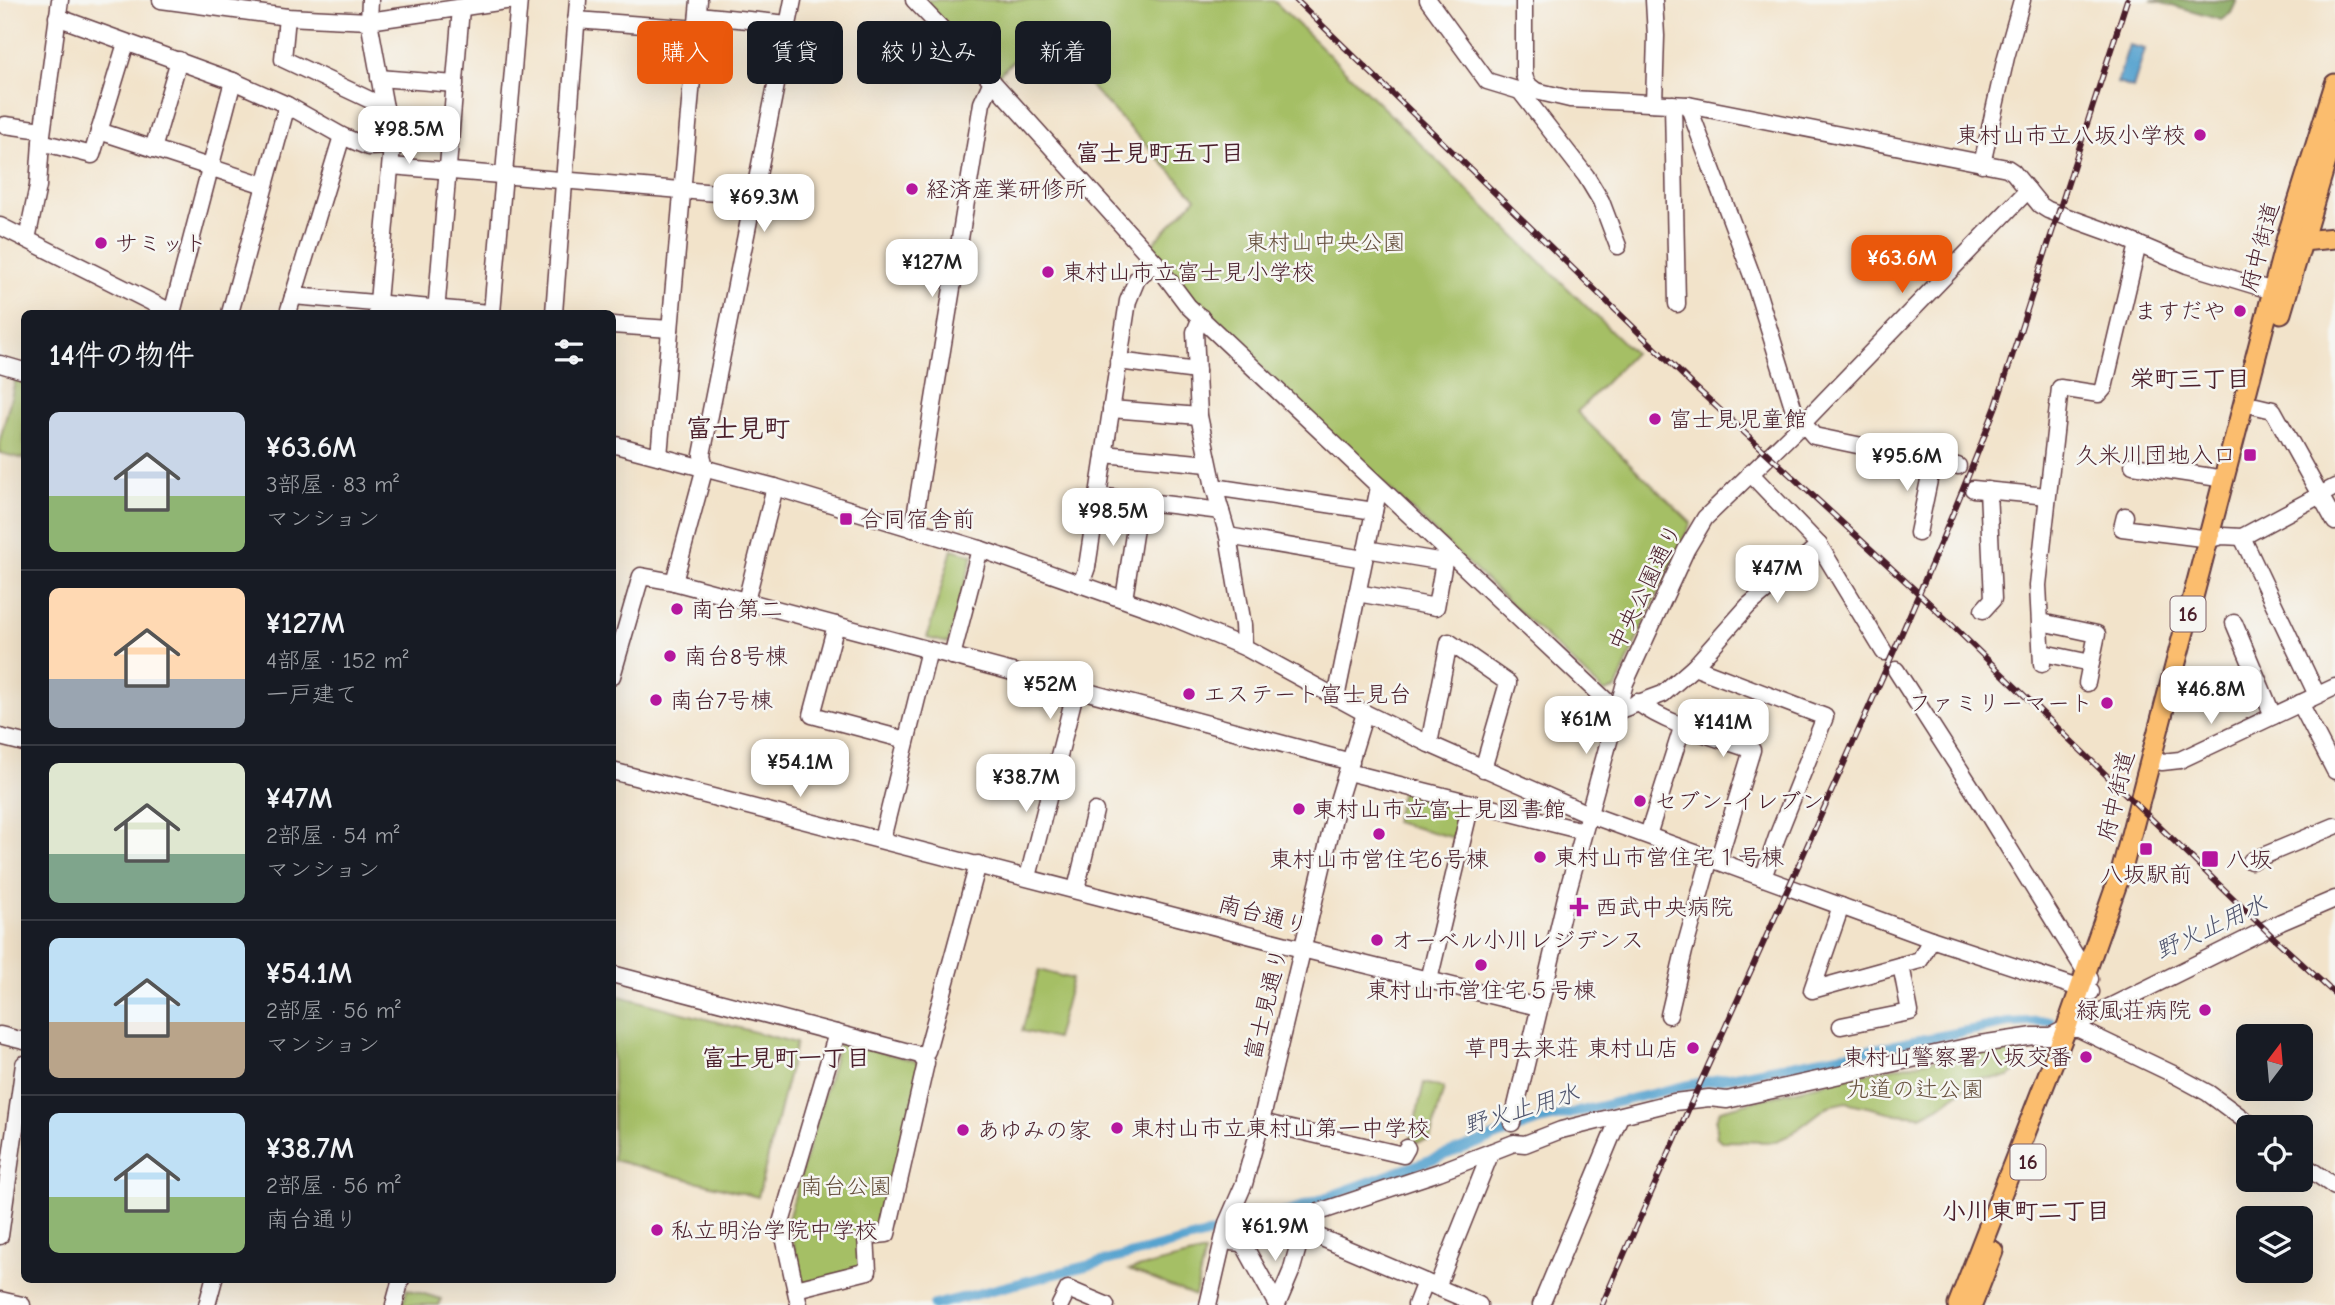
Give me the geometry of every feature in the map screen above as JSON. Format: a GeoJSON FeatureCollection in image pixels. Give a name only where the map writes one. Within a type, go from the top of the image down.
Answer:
{"type":"FeatureCollection","features":[{"type":"Feature","properties":{"kind":"main road","name":"府中街道"},"geometry":{"type":"LineString","coordinates":[[2216,537],[2225,479],[2295,239],[2335,83]]}},
{"type":"Feature","properties":{"kind":"main road","name":"府中街道"},"geometry":{"type":"LineString","coordinates":[[2295,239],[2335,131]]}},
{"type":"Feature","properties":{"kind":"main road"},"geometry":{"type":"LineString","coordinates":[[2295,239],[2335,238]]}},
{"type":"Feature","properties":{"kind":"main road","name":"府中街道"},"geometry":{"type":"LineString","coordinates":[[1972,1305],[2076,1025],[2156,761],[2191,603],[2216,537],[2256,406],[2279,293]]}},
{"type":"Feature","properties":{"kind":"main road","name":"府中街道"},"geometry":{"type":"LineString","coordinates":[[1958,1305],[2076,1025]]}},
{"type":"Feature","properties":{"kind":"street"},"geometry":{"type":"LineString","coordinates":[[27,239],[38,186],[41,136],[60,0]]}},
{"type":"Feature","properties":{"kind":"street"},"geometry":{"type":"LineString","coordinates":[[296,0],[283,58],[385,107]]}},
{"type":"Feature","properties":{"kind":"street"},"geometry":{"type":"LineString","coordinates":[[370,0],[369,22],[392,146],[378,308]]}},
{"type":"Feature","properties":{"kind":"street"},"geometry":{"type":"LineString","coordinates":[[171,1],[292,17],[369,22],[465,5],[512,0]]}},
{"type":"Feature","properties":{"kind":"street"},"geometry":{"type":"LineString","coordinates":[[491,310],[519,0]]}},
{"type":"Feature","properties":{"kind":"street"},"geometry":{"type":"LineString","coordinates":[[554,310],[578,0]]}},
{"type":"Feature","properties":{"kind":"street"},"geometry":{"type":"LineString","coordinates":[[789,21],[793,0]]}},
{"type":"Feature","properties":{"kind":"street"},"geometry":{"type":"LineString","coordinates":[[914,0],[934,21]]}},
{"type":"Feature","properties":{"kind":"street"},"geometry":{"type":"LineString","coordinates":[[1428,0],[1487,81],[1570,99],[1680,105],[2007,168],[2040,205],[2048,210],[2187,265],[2279,293]]}},
{"type":"Feature","properties":{"kind":"street"},"geometry":{"type":"LineString","coordinates":[[1524,0],[1525,89],[1601,201],[1618,246]]}},
{"type":"Feature","properties":{"kind":"street"},"geometry":{"type":"LineString","coordinates":[[1654,0],[1654,103]]}},
{"type":"Feature","properties":{"kind":"street"},"geometry":{"type":"LineString","coordinates":[[1982,164],[2022,0]]}},
{"type":"Feature","properties":{"kind":"street"},"geometry":{"type":"LineString","coordinates":[[436,310],[455,84],[465,5]]}},
{"type":"Feature","properties":{"kind":"street"},"geometry":{"type":"LineString","coordinates":[[576,20],[698,15],[758,21]]}},
{"type":"Feature","properties":{"kind":"street"},"geometry":{"type":"LineString","coordinates":[[659,456],[698,15]]}},
{"type":"Feature","properties":{"kind":"street"},"geometry":{"type":"LineString","coordinates":[[57,17],[233,81],[288,105],[342,136],[368,147],[392,146]]}},
{"type":"Feature","properties":{"kind":"street"},"geometry":{"type":"LineString","coordinates":[[5,125],[92,155],[126,43]]}},
{"type":"Feature","properties":{"kind":"street"},"geometry":{"type":"LineString","coordinates":[[153,149],[179,60]]}},
{"type":"Feature","properties":{"kind":"street"},"geometry":{"type":"LineString","coordinates":[[379,78],[455,84]]}},
{"type":"Feature","properties":{"kind":"street"},"geometry":{"type":"LineString","coordinates":[[174,310],[233,81]]}},
{"type":"Feature","properties":{"kind":"street"},"geometry":{"type":"LineString","coordinates":[[674,582],[705,467],[702,455],[776,84]]}},
{"type":"Feature","properties":{"kind":"street"},"geometry":{"type":"LineString","coordinates":[[913,529],[982,103],[991,84]]}},
{"type":"Feature","properties":{"kind":"street"},"geometry":{"type":"LineString","coordinates":[[995,84],[1154,262],[1188,306],[1379,487],[1447,559],[1617,711],[1663,694],[1694,667],[1748,606],[1819,545]]}},
{"type":"Feature","properties":{"kind":"street"},"geometry":{"type":"LineString","coordinates":[[231,310],[288,105]]}},
{"type":"Feature","properties":{"kind":"street"},"geometry":{"type":"LineString","coordinates":[[1677,304],[1680,105]]}},
{"type":"Feature","properties":{"kind":"street"},"geometry":{"type":"LineString","coordinates":[[1680,105],[1754,281],[1798,428],[1814,436],[1958,466]]}},
{"type":"Feature","properties":{"kind":"street"},"geometry":{"type":"LineString","coordinates":[[99,131],[264,186]]}},
{"type":"Feature","properties":{"kind":"street"},"geometry":{"type":"LineString","coordinates":[[289,310],[342,136]]}},
{"type":"Feature","properties":{"kind":"street"},"geometry":{"type":"LineString","coordinates":[[391,166],[753,196]]}},
{"type":"Feature","properties":{"kind":"street","name":"中央公園通り"},"geometry":{"type":"LineString","coordinates":[[1512,1123],[1538,1007],[1583,831],[1625,683],[1686,550],[1705,517],[1798,428],[2028,190]]}},
{"type":"Feature","properties":{"kind":"street"},"geometry":{"type":"LineString","coordinates":[[0,226],[148,307]]}},
{"type":"Feature","properties":{"kind":"street"},"geometry":{"type":"LineString","coordinates":[[2091,663],[2043,659],[2038,585],[2047,496],[2060,388],[2099,394],[2104,388],[2138,244]]}},
{"type":"Feature","properties":{"kind":"street"},"geometry":{"type":"LineString","coordinates":[[1081,584],[1087,567],[1128,301],[1137,279],[1154,262]]}},
{"type":"Feature","properties":{"kind":"street"},"geometry":{"type":"LineString","coordinates":[[293,296],[378,308],[417,310]]}},
{"type":"Feature","properties":{"kind":"street"},"geometry":{"type":"LineString","coordinates":[[1201,317],[1195,332],[1199,416],[1208,464],[1228,536],[1243,625],[1244,647]]}},
{"type":"Feature","properties":{"kind":"street"},"geometry":{"type":"LineString","coordinates":[[616,325],[670,329]]}},
{"type":"Feature","properties":{"kind":"street"},"geometry":{"type":"LineString","coordinates":[[1118,361],[1197,371]]}},
{"type":"Feature","properties":{"kind":"street"},"geometry":{"type":"LineString","coordinates":[[0,364],[21,370]]}},
{"type":"Feature","properties":{"kind":"street"},"geometry":{"type":"LineString","coordinates":[[2256,406],[2273,410],[2328,491],[2335,522]]}},
{"type":"Feature","properties":{"kind":"street"},"geometry":{"type":"LineString","coordinates":[[1111,409],[1199,416]]}},
{"type":"Feature","properties":{"kind":"street"},"geometry":{"type":"LineString","coordinates":[[616,445],[775,487],[979,549],[1124,599],[1244,647],[1365,713],[1483,769],[1588,814],[1931,939],[2088,985]]}},
{"type":"Feature","properties":{"kind":"street"},"geometry":{"type":"LineString","coordinates":[[1104,454],[1208,464]]}},
{"type":"Feature","properties":{"kind":"street"},"geometry":{"type":"LineString","coordinates":[[1918,533],[1933,461]]}},
{"type":"Feature","properties":{"kind":"street"},"geometry":{"type":"LineString","coordinates":[[2133,465],[2225,479]]}},
{"type":"Feature","properties":{"kind":"street"},"geometry":{"type":"LineString","coordinates":[[1750,473],[1819,545],[1884,652]]}},
{"type":"Feature","properties":{"kind":"street"},"geometry":{"type":"LineString","coordinates":[[746,601],[775,487]]}},
{"type":"Feature","properties":{"kind":"street"},"geometry":{"type":"LineString","coordinates":[[1214,487],[1374,511]]}},
{"type":"Feature","properties":{"kind":"street"},"geometry":{"type":"LineString","coordinates":[[1336,698],[1379,487]]}},
{"type":"Feature","properties":{"kind":"street"},"geometry":{"type":"LineString","coordinates":[[1983,610],[1993,599],[1980,490],[2047,496]]}},
{"type":"Feature","properties":{"kind":"street"},"geometry":{"type":"LineString","coordinates":[[2124,516],[2122,528],[2242,537],[2328,491]]}},
{"type":"Feature","properties":{"kind":"street"},"geometry":{"type":"LineString","coordinates":[[1098,496],[1221,512]]}},
{"type":"Feature","properties":{"kind":"street"},"geometry":{"type":"LineString","coordinates":[[1124,599],[1139,502]]}},
{"type":"Feature","properties":{"kind":"street"},"geometry":{"type":"LineString","coordinates":[[1228,536],[1365,554],[1447,559]]}},
{"type":"Feature","properties":{"kind":"street"},"geometry":{"type":"LineString","coordinates":[[2242,537],[2317,695]]}},
{"type":"Feature","properties":{"kind":"street"},"geometry":{"type":"LineString","coordinates":[[952,656],[979,549]]}},
{"type":"Feature","properties":{"kind":"street"},"geometry":{"type":"LineString","coordinates":[[1357,593],[1436,607],[1447,559]]}},
{"type":"Feature","properties":{"kind":"street"},"geometry":{"type":"LineString","coordinates":[[616,662],[641,576],[674,582],[1076,689],[1471,804],[1583,831]]}},
{"type":"Feature","properties":{"kind":"street"},"geometry":{"type":"LineString","coordinates":[[2040,622],[2097,634],[2087,683]]}},
{"type":"Feature","properties":{"kind":"street"},"geometry":{"type":"LineString","coordinates":[[2234,624],[2273,716]]}},
{"type":"Feature","properties":{"kind":"street"},"geometry":{"type":"LineString","coordinates":[[836,625],[812,715],[906,740]]}},
{"type":"Feature","properties":{"kind":"street"},"geometry":{"type":"LineString","coordinates":[[1429,744],[1450,642],[1508,683],[1483,769]]}},
{"type":"Feature","properties":{"kind":"street"},"geometry":{"type":"LineString","coordinates":[[881,839],[929,650]]}},
{"type":"Feature","properties":{"kind":"street"},"geometry":{"type":"LineString","coordinates":[[1694,667],[1825,717],[1763,878]]}},
{"type":"Feature","properties":{"kind":"street"},"geometry":{"type":"LineString","coordinates":[[1896,670],[1973,790],[2088,985]]}},
{"type":"Feature","properties":{"kind":"street"},"geometry":{"type":"LineString","coordinates":[[2156,761],[2180,761],[2335,687]]}},
{"type":"Feature","properties":{"kind":"street"},"geometry":{"type":"LineString","coordinates":[[1028,877],[1076,689]]}},
{"type":"Feature","properties":{"kind":"street"},"geometry":{"type":"LineString","coordinates":[[1637,702],[1647,710],[1752,750],[1684,951],[1669,1015]]}},
{"type":"Feature","properties":{"kind":"street"},"geometry":{"type":"LineString","coordinates":[[2301,703],[2335,771]]}},
{"type":"Feature","properties":{"kind":"street","name":"富士見通り"},"geometry":{"type":"LineString","coordinates":[[1208,1305],[1223,1236],[1244,1184],[1261,1122],[1337,806],[1365,713]]}},
{"type":"Feature","properties":{"kind":"street"},"geometry":{"type":"LineString","coordinates":[[1648,835],[1683,725]]}},
{"type":"Feature","properties":{"kind":"street"},"geometry":{"type":"LineString","coordinates":[[0,737],[21,742]]}},
{"type":"Feature","properties":{"kind":"street","name":"南台通り"},"geometry":{"type":"LineString","coordinates":[[616,772],[1538,1007]]}},
{"type":"Feature","properties":{"kind":"street"},"geometry":{"type":"LineString","coordinates":[[1429,980],[1471,804]]}},
{"type":"Feature","properties":{"kind":"street"},"geometry":{"type":"LineString","coordinates":[[1076,889],[1095,811]]}},
{"type":"Feature","properties":{"kind":"street"},"geometry":{"type":"LineString","coordinates":[[2251,861],[2335,826]]}},
{"type":"Feature","properties":{"kind":"street"},"geometry":{"type":"LineString","coordinates":[[920,1055],[927,1051],[978,864]]}},
{"type":"Feature","properties":{"kind":"street"},"geometry":{"type":"LineString","coordinates":[[1241,1243],[1244,1237],[1305,1223],[1514,1143],[1525,1144],[1560,1130],[1674,1102],[1709,1098],[1727,1100],[1967,1046],[2051,1036],[2281,922],[2335,899]]}},
{"type":"Feature","properties":{"kind":"street"},"geometry":{"type":"LineString","coordinates":[[1841,906],[1812,990],[1920,960],[1931,939]]}},
{"type":"Feature","properties":{"kind":"street"},"geometry":{"type":"LineString","coordinates":[[1841,1026],[1910,1012],[1901,965]]}},
{"type":"Feature","properties":{"kind":"street"},"geometry":{"type":"LineString","coordinates":[[616,975],[920,1055],[926,1063],[887,1234],[866,1236],[867,1271],[798,1297],[781,1223],[836,1033]]}},
{"type":"Feature","properties":{"kind":"street"},"geometry":{"type":"LineString","coordinates":[[2076,1025],[2196,1087],[2237,1115]]}},
{"type":"Feature","properties":{"kind":"street"},"geometry":{"type":"LineString","coordinates":[[0,1035],[21,1040]]}},
{"type":"Feature","properties":{"kind":"street"},"geometry":{"type":"LineString","coordinates":[[0,1236],[21,1086]]}},
{"type":"Feature","properties":{"kind":"street"},"geometry":{"type":"LineString","coordinates":[[1541,1305],[1620,1116]]}},
{"type":"Feature","properties":{"kind":"street"},"geometry":{"type":"LineString","coordinates":[[1261,1122],[1403,1155],[1407,1148]]}},
{"type":"Feature","properties":{"kind":"street"},"geometry":{"type":"LineString","coordinates":[[1416,1305],[1431,1285],[1490,1152]]}},
{"type":"Feature","properties":{"kind":"street"},"geometry":{"type":"LineString","coordinates":[[2313,1171],[2335,1187]]}},
{"type":"Feature","properties":{"kind":"street"},"geometry":{"type":"LineString","coordinates":[[1305,1223],[1431,1285],[1479,1305]]}},
{"type":"Feature","properties":{"kind":"street"},"geometry":{"type":"LineString","coordinates":[[1277,1305],[1291,1272],[1305,1223]]}},
{"type":"Feature","properties":{"kind":"street"},"geometry":{"type":"LineString","coordinates":[[1223,1236],[1232,1242],[1241,1243]]}},
{"type":"Feature","properties":{"kind":"street"},"geometry":{"type":"LineString","coordinates":[[1241,1243],[1277,1305]]}},
{"type":"Feature","properties":{"kind":"street"},"geometry":{"type":"LineString","coordinates":[[207,1305],[213,1283]]}},
{"type":"Feature","properties":{"kind":"street"},"geometry":{"type":"LineString","coordinates":[[394,1305],[400,1283]]}},
{"type":"Feature","properties":{"kind":"street"},"geometry":{"type":"LineString","coordinates":[[1060,1305],[1068,1289],[1106,1305]]}},
{"type":"Feature","properties":{"kind":"street"},"geometry":{"type":"LineString","coordinates":[[0,1300],[22,1305]]}},
{"type":"Feature","properties":{"kind":"green space","name":"東村山中央公園"},"geometry":{"type":"Polygon","coordinates":[[[921,0],[1273,0],[1634,353],[1577,412],[1691,523],[1616,689],[1604,692],[1186,297],[1150,246],[1196,198],[1088,84],[1111,84],[1111,21],[1015,21],[1015,59],[1001,72],[1001,21],[941,21],[921,0]]]}},
{"type":"Feature","properties":{"kind":"green space"},"geometry":{"type":"Polygon","coordinates":[[[2151,0],[2237,0],[2231,13],[2221,20],[2151,0]]]}},
{"type":"Feature","properties":{"kind":"green space"},"geometry":{"type":"Polygon","coordinates":[[[16,378],[21,379],[21,458],[0,453],[0,440],[16,378]]]}},
{"type":"Feature","properties":{"kind":"green space"},"geometry":{"type":"Polygon","coordinates":[[[952,549],[973,555],[948,643],[927,638],[952,549]]]}},
{"type":"Feature","properties":{"kind":"green space"},"geometry":{"type":"Polygon","coordinates":[[[1403,786],[1471,804],[1462,840],[1394,822],[1403,786]]]}},
{"type":"Feature","properties":{"kind":"green space"},"geometry":{"type":"Polygon","coordinates":[[[1039,970],[1072,979],[1056,1039],[1022,1031],[1039,970]]]}},
{"type":"Feature","properties":{"kind":"green space"},"geometry":{"type":"Polygon","coordinates":[[[616,995],[796,1043],[758,1197],[616,1161],[616,995]]]}},
{"type":"Feature","properties":{"kind":"green space","name":"南台公園"},"geometry":{"type":"Polygon","coordinates":[[[839,1042],[916,1061],[921,1065],[884,1229],[862,1232],[864,1268],[802,1284],[788,1219],[839,1042]]]}},
{"type":"Feature","properties":{"kind":"green space","name":"九道の辻公園"},"geometry":{"type":"Polygon","coordinates":[[[2023,1042],[2015,1072],[2009,1077],[1977,1079],[1939,1107],[1921,1116],[1897,1114],[1846,1102],[1828,1106],[1790,1135],[1774,1142],[1721,1141],[1716,1136],[1716,1120],[1720,1110],[1847,1077],[2023,1042]]]}},
{"type":"Feature","properties":{"kind":"green space"},"geometry":{"type":"Polygon","coordinates":[[[1424,1083],[1444,1088],[1430,1140],[1410,1143],[1424,1083]]]}},
{"type":"Feature","properties":{"kind":"green space"},"geometry":{"type":"Polygon","coordinates":[[[1205,1252],[1195,1296],[1129,1270],[1205,1252]]]}},
{"type":"Feature","properties":{"kind":"green space"},"geometry":{"type":"Polygon","coordinates":[[[407,1289],[441,1299],[439,1305],[403,1305],[407,1289]]]}},
{"type":"Feature","properties":{"kind":"water"},"geometry":{"type":"Polygon","coordinates":[[[2129,45],[2145,49],[2133,88],[2117,83],[2129,45]]]}},
{"type":"Feature","properties":{"kind":"waterway","name":"野火止用水"},"geometry":{"type":"LineString","coordinates":[[934,1305],[1261,1221],[1536,1122],[1684,1086],[2008,1023],[2050,1021]]}},
{"type":"Feature","properties":{"kind":"railway"},"geometry":{"type":"LineString","coordinates":[[1296,0],[1694,386],[1927,601],[2335,994]]}},
{"type":"Feature","properties":{"kind":"railway"},"geometry":{"type":"LineString","coordinates":[[1602,1305],[1890,660],[1979,449],[1996,406],[2127,0]]}},
{"type":"Feature","properties":{"kind":"place","name":"東村山市立八坂小学校"},"geometry":{"type":"Point","coordinates":[2200,135]}},
{"type":"Feature","properties":{"kind":"place","name":"経済産業研修所"},"geometry":{"type":"Point","coordinates":[912,189]}},
{"type":"Feature","properties":{"kind":"place","name":"サミット"},"geometry":{"type":"Point","coordinates":[101,243]}},
{"type":"Feature","properties":{"kind":"place","name":"東村山市立富士見小学校"},"geometry":{"type":"Point","coordinates":[1048,272]}},
{"type":"Feature","properties":{"kind":"place","name":"ますだや"},"geometry":{"type":"Point","coordinates":[2240,311]}},
{"type":"Feature","properties":{"kind":"place","name":"富士見児童館"},"geometry":{"type":"Point","coordinates":[1655,419]}},
{"type":"Feature","properties":{"kind":"place","name":"久米川団地入口"},"geometry":{"type":"Point","coordinates":[2250,455]}},
{"type":"Feature","properties":{"kind":"place","name":"合同宿舎前"},"geometry":{"type":"Point","coordinates":[846,519]}},
{"type":"Feature","properties":{"kind":"place","name":"南台第二"},"geometry":{"type":"Point","coordinates":[677,609]}},
{"type":"Feature","properties":{"kind":"place","name":"南台8号棟"},"geometry":{"type":"Point","coordinates":[670,656]}},
{"type":"Feature","properties":{"kind":"place","name":"エステート富士見台"},"geometry":{"type":"Point","coordinates":[1189,694]}},
{"type":"Feature","properties":{"kind":"place","name":"南台7号棟"},"geometry":{"type":"Point","coordinates":[656,700]}},
{"type":"Feature","properties":{"kind":"place","name":"ファミリーマート"},"geometry":{"type":"Point","coordinates":[2107,703]}},
{"type":"Feature","properties":{"kind":"place","name":"セブン-イレブン"},"geometry":{"type":"Point","coordinates":[1640,801]}},
{"type":"Feature","properties":{"kind":"place","name":"東村山市立富士見図書館"},"geometry":{"type":"Point","coordinates":[1299,809]}},
{"type":"Feature","properties":{"kind":"place","name":"東村山市営住宅6号棟"},"geometry":{"type":"Point","coordinates":[1379,834]}},
{"type":"Feature","properties":{"kind":"place","name":"八坂駅前"},"geometry":{"type":"Point","coordinates":[2146,849]}},
{"type":"Feature","properties":{"kind":"place","name":"東村山市営住宅１号棟"},"geometry":{"type":"Point","coordinates":[1540,857]}},
{"type":"Feature","properties":{"kind":"place","name":"八坂"},"geometry":{"type":"Point","coordinates":[2210,859]}},
{"type":"Feature","properties":{"kind":"place","name":"西武中央病院"},"geometry":{"type":"Point","coordinates":[1579,907]}},
{"type":"Feature","properties":{"kind":"place","name":"オーベル小川レジデンス"},"geometry":{"type":"Point","coordinates":[1377,940]}},
{"type":"Feature","properties":{"kind":"place","name":"東村山市営住宅５号棟"},"geometry":{"type":"Point","coordinates":[1481,965]}},
{"type":"Feature","properties":{"kind":"place","name":"緑風荘病院"},"geometry":{"type":"Point","coordinates":[2205,1010]}},
{"type":"Feature","properties":{"kind":"place","name":"草門去来荘 東村山店"},"geometry":{"type":"Point","coordinates":[1693,1048]}},
{"type":"Feature","properties":{"kind":"place","name":"東村山警察署八坂交番"},"geometry":{"type":"Point","coordinates":[2086,1057]}},
{"type":"Feature","properties":{"kind":"place","name":"東村山市立東村山第一中学校"},"geometry":{"type":"Point","coordinates":[1117,1128]}},
{"type":"Feature","properties":{"kind":"place","name":"あゆみの家"},"geometry":{"type":"Point","coordinates":[963,1130]}},
{"type":"Feature","properties":{"kind":"place","name":"私立明治学院中学校"},"geometry":{"type":"Point","coordinates":[657,1230]}},
{"type":"Feature","properties":{"kind":"district","name":"富士見町五丁目"},"geometry":{"type":"Point","coordinates":[1160,153]}},
{"type":"Feature","properties":{"kind":"district","name":"栄町三丁目"},"geometry":{"type":"Point","coordinates":[2190,379]}},
{"type":"Feature","properties":{"kind":"district","name":"富士見町"},"geometry":{"type":"Point","coordinates":[738,429]}},
{"type":"Feature","properties":{"kind":"district","name":"富士見町一丁目"},"geometry":{"type":"Point","coordinates":[786,1058]}},
{"type":"Feature","properties":{"kind":"district","name":"小川東町二丁目"},"geometry":{"type":"Point","coordinates":[2026,1211]}}]}
